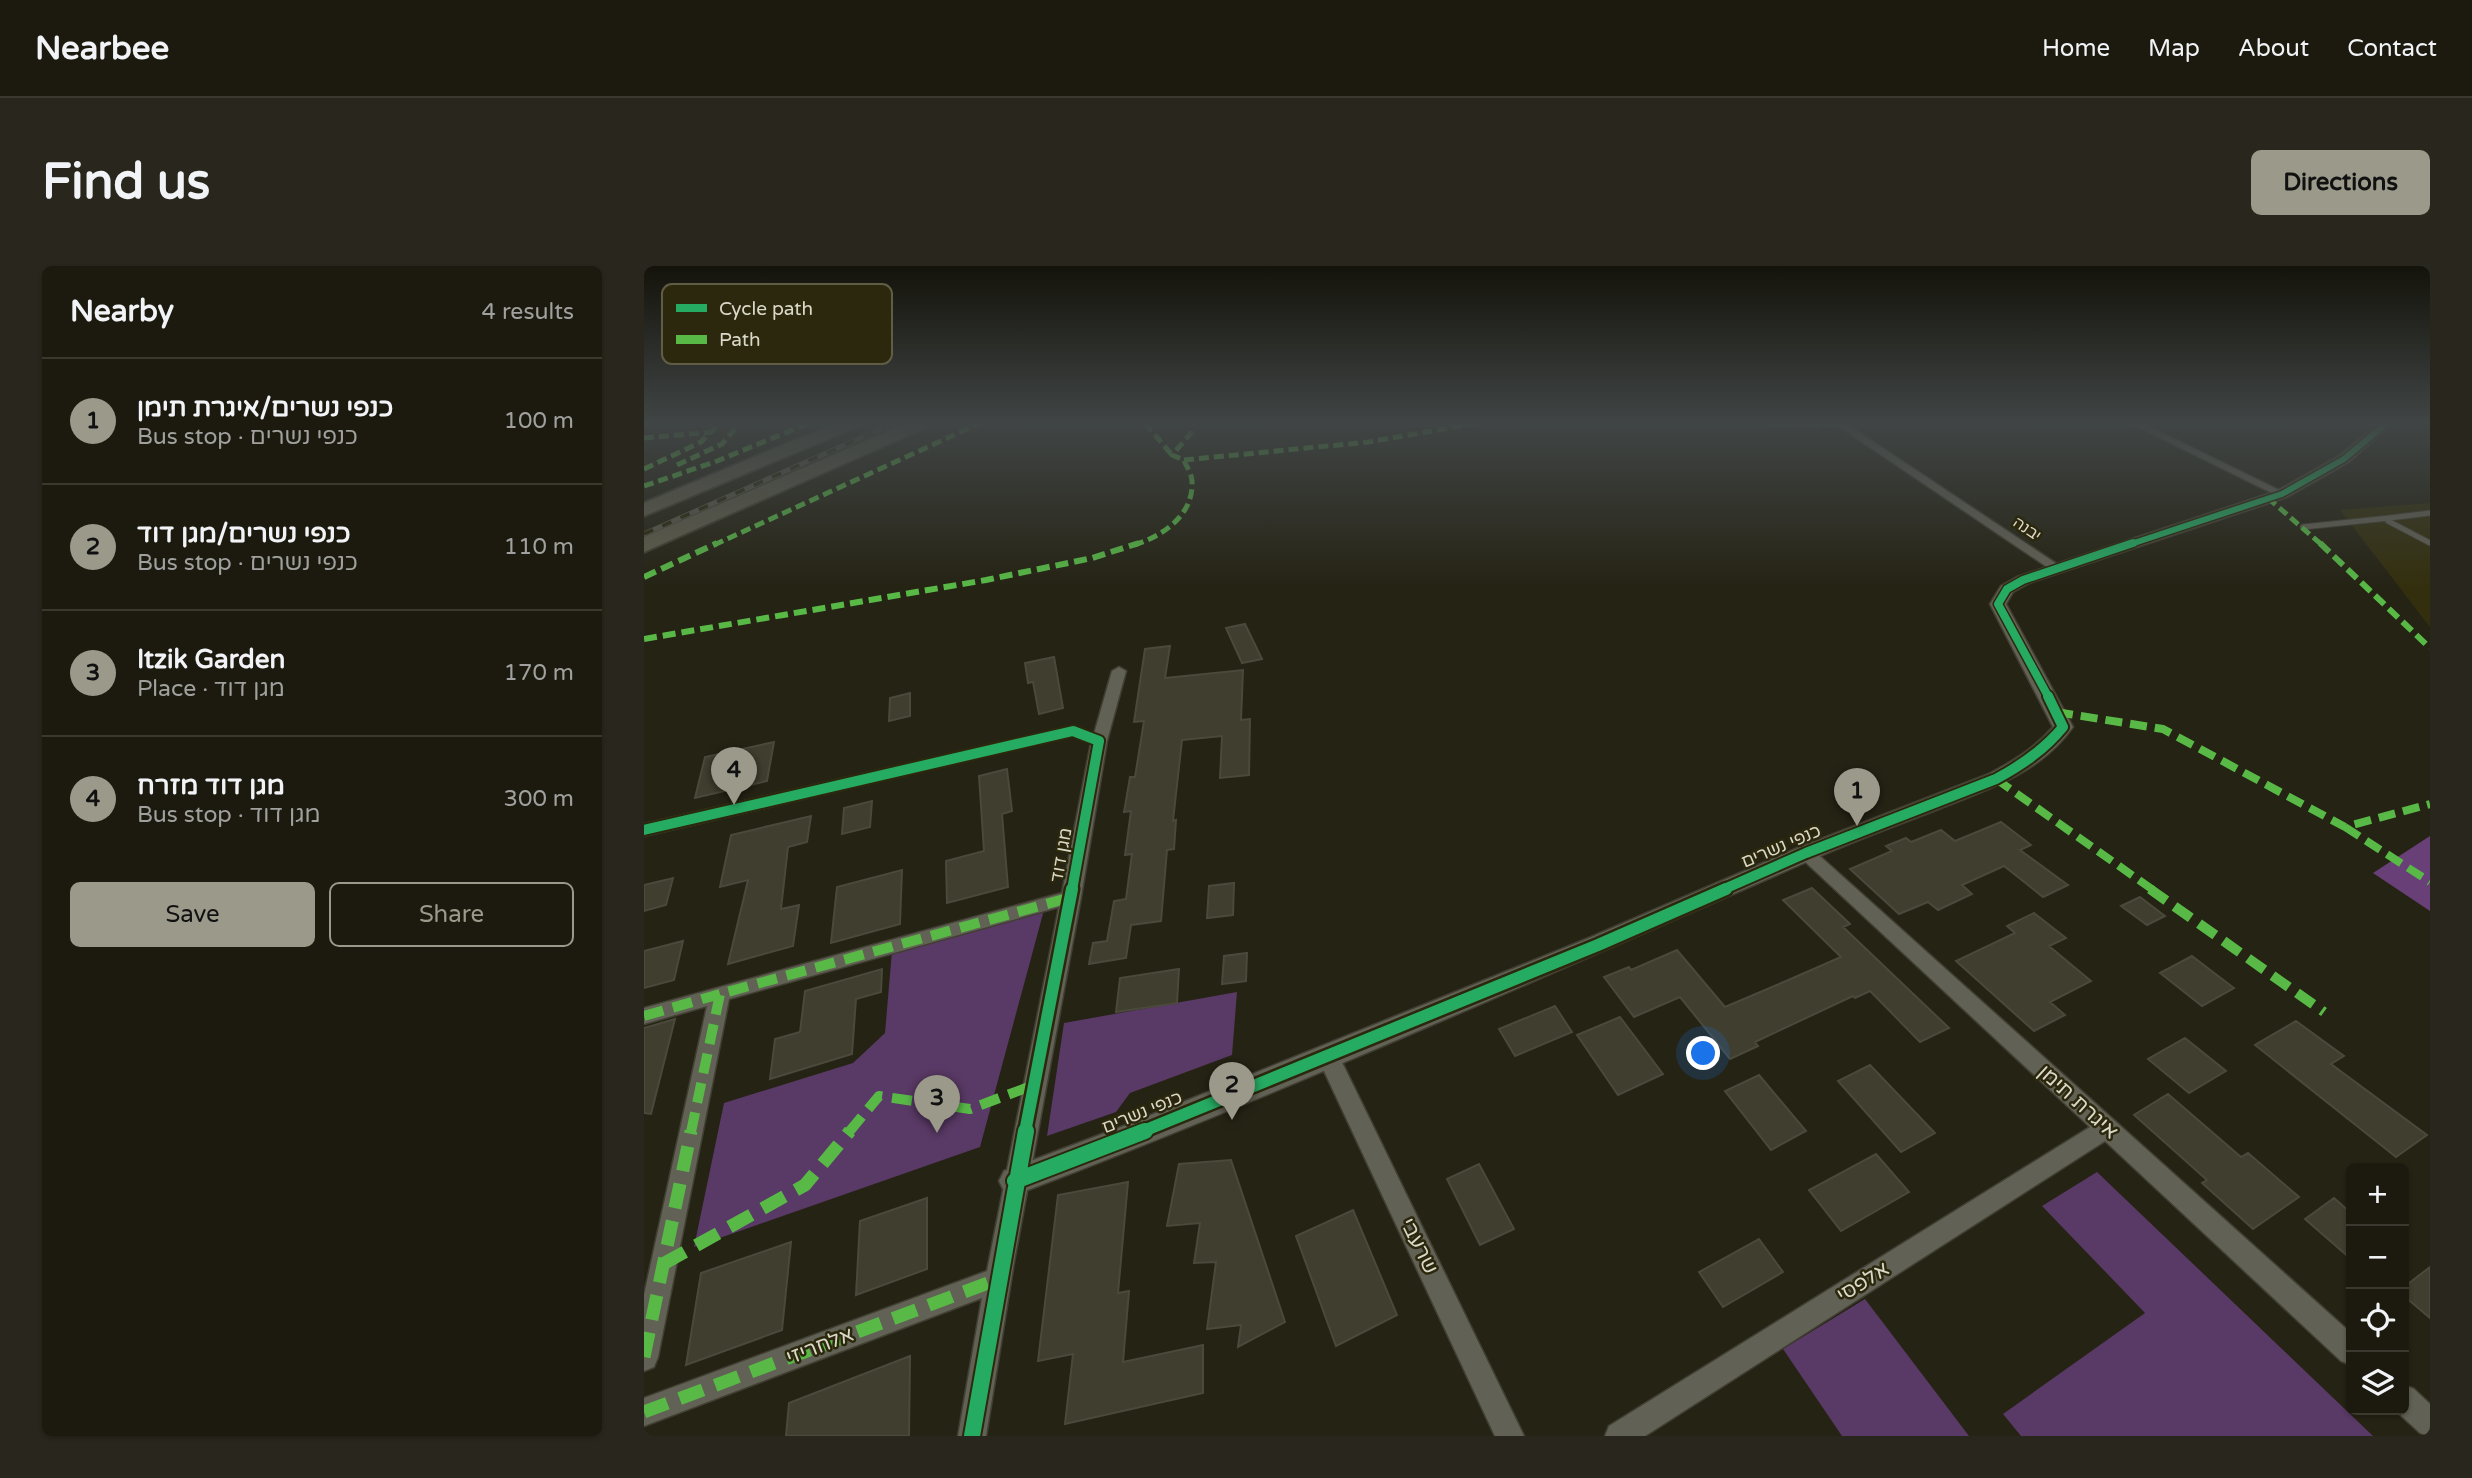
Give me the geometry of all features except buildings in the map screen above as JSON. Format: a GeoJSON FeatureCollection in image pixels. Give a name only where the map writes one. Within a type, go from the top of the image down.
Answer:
{"type":"FeatureCollection","features":[{"type":"Feature","properties":{"kind":"highway"},"geometry":{"type":"LineString","coordinates":[[644,510],[721,478]]}},
{"type":"Feature","properties":{"kind":"highway"},"geometry":{"type":"LineString","coordinates":[[644,545],[797,478]]}},
{"type":"Feature","properties":{"kind":"street","name":"יבנה"},"geometry":{"type":"LineString","coordinates":[[1921,478],[2057,568]]}},
{"type":"Feature","properties":{"kind":"street"},"geometry":{"type":"LineString","coordinates":[[2248,478],[2282,494]]}},
{"type":"Feature","properties":{"kind":"street","name":"כנפי נשרים"},"geometry":{"type":"LineString","coordinates":[[1014,1181],[1598,945],[1806,853],[1996,779],[2045,749],[2063,727],[2045,686],[2019,645],[1998,604],[2007,589],[2057,568],[2282,494],[2311,478]]}},
{"type":"Feature","properties":{"kind":"street","name":"מגן דוד"},"geometry":{"type":"LineString","coordinates":[[972,1436],[1014,1181],[1072,897],[1099,741],[1119,671]]}},
{"type":"Feature","properties":{"kind":"street"},"geometry":{"type":"LineString","coordinates":[[644,830],[1073,731],[1099,741]]}},
{"type":"Feature","properties":{"kind":"street","name":"איגרת תימן"},"geometry":{"type":"LineString","coordinates":[[1806,853],[2346,1346]]}},
{"type":"Feature","properties":{"kind":"street"},"geometry":{"type":"LineString","coordinates":[[644,1016],[1072,897]]}},
{"type":"Feature","properties":{"kind":"street"},"geometry":{"type":"LineString","coordinates":[[644,1357],[720,994]]}},
{"type":"Feature","properties":{"kind":"street","name":"שרעבי"},"geometry":{"type":"LineString","coordinates":[[1328,1056],[1510,1436]]}},
{"type":"Feature","properties":{"kind":"street","name":"אלפסי"},"geometry":{"type":"LineString","coordinates":[[1619,1436],[2106,1128]]}},
{"type":"Feature","properties":{"kind":"street","name":"אלחריזי"},"geometry":{"type":"LineString","coordinates":[[644,1412],[996,1280]]}},
{"type":"Feature","properties":{"kind":"street"},"geometry":{"type":"LineString","coordinates":[[2409,1404],[2430,1423]]}},
{"type":"Feature","properties":{"kind":"lane"},"geometry":{"type":"LineString","coordinates":[[2303,527],[2430,513]]}},
{"type":"Feature","properties":{"kind":"lane"},"geometry":{"type":"LineString","coordinates":[[2389,518],[2388,521],[2430,543]]}},
{"type":"Feature","properties":{"kind":"shaded area"},"geometry":{"type":"Polygon","coordinates":[[[2430,503],[2430,627],[2340,510],[2430,503]]]}},
{"type":"Feature","properties":{"kind":"shaded area"},"geometry":{"type":"Polygon","coordinates":[[[2430,836],[2430,911],[2373,873],[2430,836]]]}},
{"type":"Feature","properties":{"kind":"shaded area"},"geometry":{"type":"Polygon","coordinates":[[[1044,910],[980,1147],[694,1247],[724,1103],[853,1063],[885,1033],[892,951],[1044,910]]]}},
{"type":"Feature","properties":{"kind":"shaded area"},"geometry":{"type":"Polygon","coordinates":[[[1237,992],[1232,1055],[1130,1093],[1116,1112],[1047,1136],[1064,1023],[1237,992]]]}},
{"type":"Feature","properties":{"kind":"shaded area"},"geometry":{"type":"Polygon","coordinates":[[[2097,1172],[2346,1410],[2346,1415],[2351,1415],[2373,1436],[2021,1436],[2003,1414],[2145,1313],[2042,1206],[2097,1172]]]}},
{"type":"Feature","properties":{"kind":"shaded area"},"geometry":{"type":"Polygon","coordinates":[[[1865,1299],[1969,1436],[1842,1436],[1783,1349],[1865,1299]]]}},
{"type":"Feature","properties":{"kind":"railway"},"geometry":{"type":"LineString","coordinates":[[644,534],[771,478]]}},
{"type":"Feature","properties":{"kind":"marked path"},"geometry":{"type":"LineString","coordinates":[[644,486],[669,478]]}},
{"type":"Feature","properties":{"kind":"marked path"},"geometry":{"type":"LineString","coordinates":[[644,577],[861,478]]}},
{"type":"Feature","properties":{"kind":"marked path"},"geometry":{"type":"LineString","coordinates":[[644,639],[986,580],[1092,558],[1147,541],[1176,523],[1186,509],[1191,478]]}},
{"type":"Feature","properties":{"kind":"marked path"},"geometry":{"type":"LineString","coordinates":[[2268,498],[2303,527],[2430,648]]}},
{"type":"Feature","properties":{"kind":"marked path"},"geometry":{"type":"LineString","coordinates":[[2056,712],[2163,729],[2345,827],[2430,804]]}},
{"type":"Feature","properties":{"kind":"marked path"},"geometry":{"type":"LineString","coordinates":[[1996,779],[2324,1012]]}},
{"type":"Feature","properties":{"kind":"marked path"},"geometry":{"type":"LineString","coordinates":[[2345,827],[2430,882]]}},
{"type":"Feature","properties":{"kind":"marked path"},"geometry":{"type":"LineString","coordinates":[[644,1357],[720,994],[1072,897]]}},
{"type":"Feature","properties":{"kind":"marked path"},"geometry":{"type":"LineString","coordinates":[[644,1016],[720,994]]}},
{"type":"Feature","properties":{"kind":"marked path"},"geometry":{"type":"LineString","coordinates":[[663,1264],[805,1185],[879,1096],[970,1109],[1034,1085]]}},
{"type":"Feature","properties":{"kind":"marked path"},"geometry":{"type":"LineString","coordinates":[[644,1412],[996,1280]]}},
{"type":"Feature","properties":{"kind":"cycle path"},"geometry":{"type":"LineString","coordinates":[[1015,1181],[1137,1134],[1598,945],[1806,853],[1996,779],[2025,763],[2063,727],[1998,604],[2007,589],[2023,580],[2282,494],[2311,478]]}},
{"type":"Feature","properties":{"kind":"cycle path"},"geometry":{"type":"LineString","coordinates":[[644,830],[1073,731],[1099,741],[1001,1262],[972,1436]]}},
{"type":"Feature","properties":{"kind":"place","name":"מגן דוד מזרח"},"geometry":{"type":"Point","coordinates":[734,805]}},
{"type":"Feature","properties":{"kind":"place","name":"כנפי נשרים/איגרת תימן"},"geometry":{"type":"Point","coordinates":[1857,826]}},
{"type":"Feature","properties":{"kind":"place","name":"כנפי נשרים/מגן דוד"},"geometry":{"type":"Point","coordinates":[1232,1120]}},
{"type":"Feature","properties":{"kind":"place","name":"Itzik Garden"},"geometry":{"type":"Point","coordinates":[937,1133]}}]}
